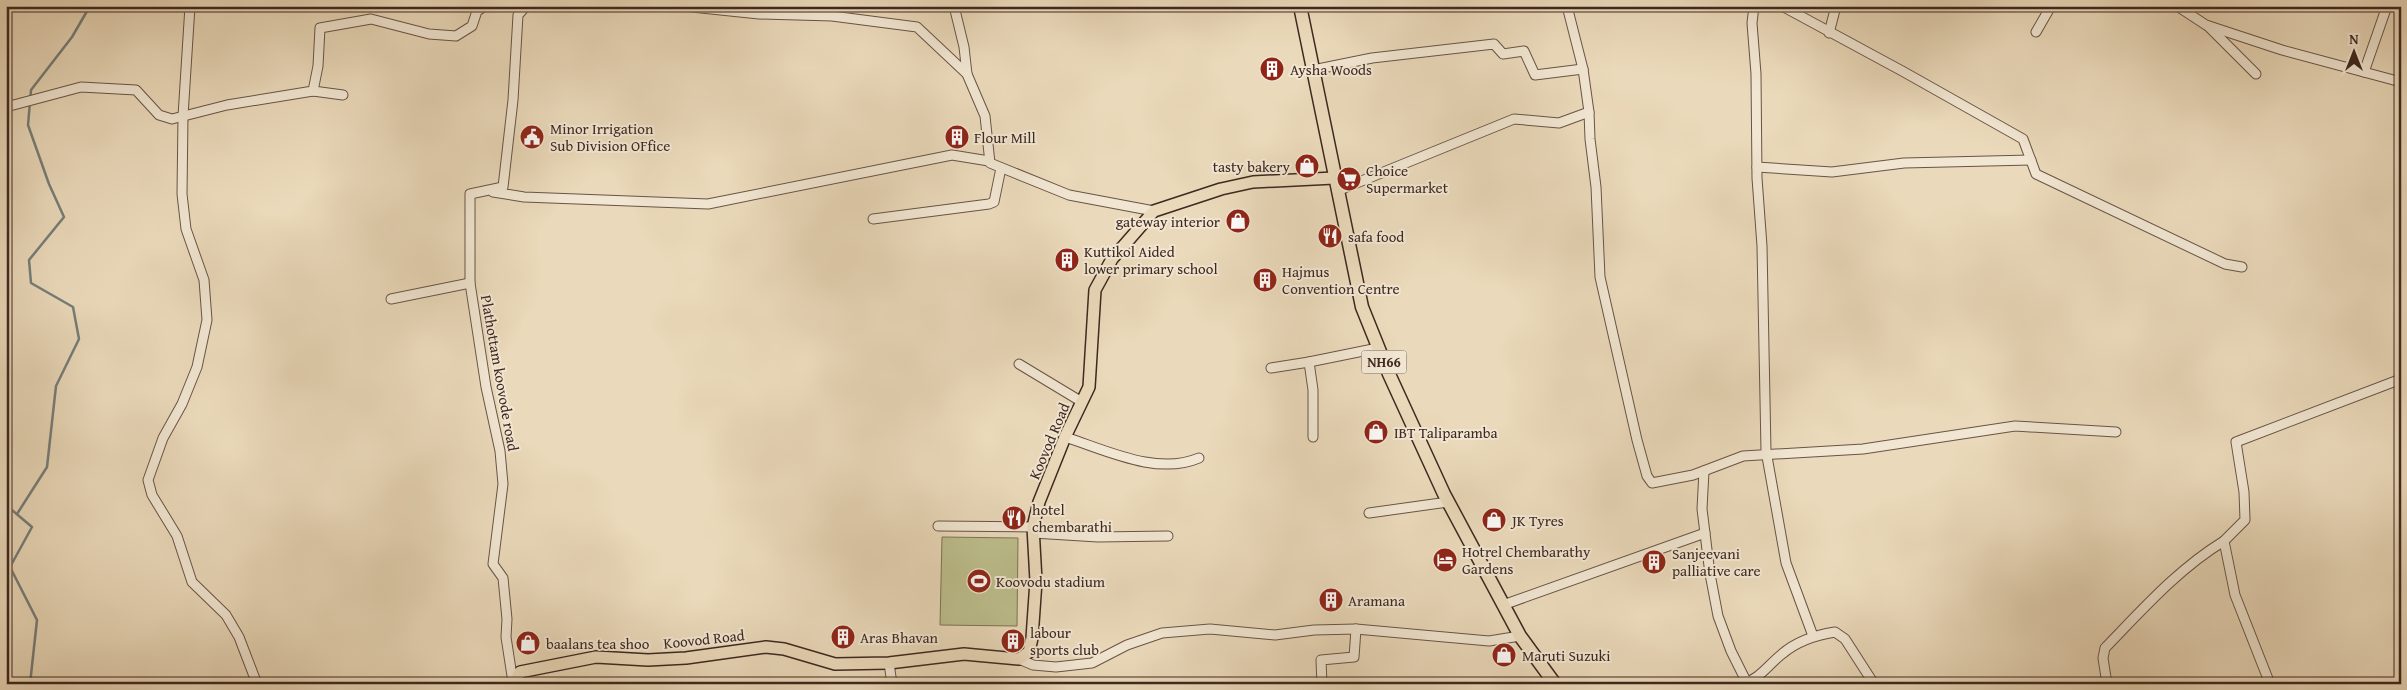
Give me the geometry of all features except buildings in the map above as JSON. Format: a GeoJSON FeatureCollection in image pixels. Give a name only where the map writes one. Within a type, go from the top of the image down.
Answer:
{"type":"FeatureCollection","features":[{"type":"Feature","properties":{"kind":"highway","name":"NH66"},"geometry":{"type":"LineString","coordinates":[[1300,6],[1362,307],[1378,348],[1448,502],[1520,636],[1555,684]]}},
{"type":"Feature","properties":{"kind":"main road"},"geometry":{"type":"LineString","coordinates":[[1154,211],[1221,189],[1253,182],[1279,179],[1334,178]]}},
{"type":"Feature","properties":{"kind":"main road","name":"Koovod Road"},"geometry":{"type":"LineString","coordinates":[[514,680],[520,672],[596,657],[648,660],[686,658],[766,646],[784,649],[835,664],[889,663],[964,654],[1019,659],[1029,652],[1032,638],[1036,581],[1033,530],[1039,502],[1065,436],[1089,387],[1095,290],[1112,259],[1154,211]]}},
{"type":"Feature","properties":{"kind":"street"},"geometry":{"type":"LineString","coordinates":[[190,6],[183,116],[182,194],[186,229],[204,280],[208,320],[197,367],[164,438],[148,480],[152,494],[177,536],[192,582],[226,614],[239,637],[257,684]]}},
{"type":"Feature","properties":{"kind":"street"},"geometry":{"type":"LineString","coordinates":[[313,91],[318,66],[320,28],[371,19],[429,34],[456,36],[472,26],[477,11],[485,6]]}},
{"type":"Feature","properties":{"kind":"street","name":"Plathottam koovode road"},"geometry":{"type":"LineString","coordinates":[[514,680],[506,637],[508,619],[503,578],[493,564],[503,484],[500,452],[484,377],[470,283],[470,194],[503,187],[513,100],[517,11],[526,6]]}},
{"type":"Feature","properties":{"kind":"street"},"geometry":{"type":"LineString","coordinates":[[682,6],[759,14],[832,16],[917,27],[967,74]]}},
{"type":"Feature","properties":{"kind":"street"},"geometry":{"type":"LineString","coordinates":[[954,6],[964,47],[967,74],[985,116],[989,161]]}},
{"type":"Feature","properties":{"kind":"street"},"geometry":{"type":"LineString","coordinates":[[1567,6],[1583,69],[1589,112],[1590,139],[1596,187],[1600,277],[1647,476],[1652,483],[1704,471],[1743,456],[1864,449],[2015,426],[2116,432]]}},
{"type":"Feature","properties":{"kind":"street"},"geometry":{"type":"LineString","coordinates":[[1754,6],[1752,23],[1756,74],[1757,167],[1762,246],[1767,454],[1786,562],[1813,636]]}},
{"type":"Feature","properties":{"kind":"street"},"geometry":{"type":"LineString","coordinates":[[1782,6],[2023,139],[2036,174],[2225,264],[2242,266]]}},
{"type":"Feature","properties":{"kind":"street"},"geometry":{"type":"LineString","coordinates":[[1829,33],[1836,6]]}},
{"type":"Feature","properties":{"kind":"street"},"geometry":{"type":"LineString","coordinates":[[2036,32],[2051,6]]}},
{"type":"Feature","properties":{"kind":"street"},"geometry":{"type":"LineString","coordinates":[[2177,6],[2206,24],[2282,50],[2401,82]]}},
{"type":"Feature","properties":{"kind":"street"},"geometry":{"type":"LineString","coordinates":[[2364,72],[2387,6]]}},
{"type":"Feature","properties":{"kind":"street"},"geometry":{"type":"LineString","coordinates":[[2206,24],[2256,74]]}},
{"type":"Feature","properties":{"kind":"street"},"geometry":{"type":"LineString","coordinates":[[1313,70],[1372,58],[1494,44],[1503,54],[1524,51],[1535,75],[1583,69]]}},
{"type":"Feature","properties":{"kind":"street"},"geometry":{"type":"LineString","coordinates":[[6,107],[81,87],[136,90],[159,115],[172,119],[227,105],[313,91],[343,95]]}},
{"type":"Feature","properties":{"kind":"street"},"geometry":{"type":"LineString","coordinates":[[1337,191],[1514,119],[1559,123],[1589,112]]}},
{"type":"Feature","properties":{"kind":"street"},"geometry":{"type":"LineString","coordinates":[[490,191],[524,197],[708,204],[952,155],[989,161],[1001,168],[1069,195],[1154,211]]}},
{"type":"Feature","properties":{"kind":"street"},"geometry":{"type":"LineString","coordinates":[[1757,167],[1832,172],[1904,163],[2031,160]]}},
{"type":"Feature","properties":{"kind":"street"},"geometry":{"type":"LineString","coordinates":[[873,219],[989,204],[994,202],[1001,168]]}},
{"type":"Feature","properties":{"kind":"street"},"geometry":{"type":"LineString","coordinates":[[391,299],[470,283]]}},
{"type":"Feature","properties":{"kind":"street"},"geometry":{"type":"LineString","coordinates":[[1271,368],[1378,348]]}},
{"type":"Feature","properties":{"kind":"street"},"geometry":{"type":"LineString","coordinates":[[1309,362],[1313,390],[1313,438]]}},
{"type":"Feature","properties":{"kind":"street"},"geometry":{"type":"LineString","coordinates":[[1019,364],[1082,402]]}},
{"type":"Feature","properties":{"kind":"street"},"geometry":{"type":"LineString","coordinates":[[2107,684],[2103,658],[2105,648],[2170,582],[2205,553],[2224,541],[2245,520],[2244,492],[2236,442],[2401,379]]}},
{"type":"Feature","properties":{"kind":"street"},"geometry":{"type":"LineString","coordinates":[[1065,436],[1137,461],[1184,464],[1199,458]]}},
{"type":"Feature","properties":{"kind":"street"},"geometry":{"type":"LineString","coordinates":[[1704,471],[1702,509],[1710,574],[1718,616],[1744,683],[1762,672],[1782,653],[1813,636],[1835,632],[1845,639],[1874,684]]}},
{"type":"Feature","properties":{"kind":"street"},"geometry":{"type":"LineString","coordinates":[[1369,513],[1448,502]]}},
{"type":"Feature","properties":{"kind":"street"},"geometry":{"type":"LineString","coordinates":[[938,526],[1033,530],[1098,537],[1168,536]]}},
{"type":"Feature","properties":{"kind":"street"},"geometry":{"type":"LineString","coordinates":[[1503,605],[1705,533]]}},
{"type":"Feature","properties":{"kind":"street"},"geometry":{"type":"LineString","coordinates":[[2224,541],[2235,595],[2270,684]]}},
{"type":"Feature","properties":{"kind":"street"},"geometry":{"type":"LineString","coordinates":[[1019,659],[1033,665],[1056,667],[1092,663],[1127,645],[1162,632],[1210,629],[1275,635],[1314,630],[1356,629],[1489,641],[1520,636]]}},
{"type":"Feature","properties":{"kind":"street"},"geometry":{"type":"LineString","coordinates":[[1322,684],[1321,660],[1354,657],[1356,629]]}},
{"type":"Feature","properties":{"kind":"street"},"geometry":{"type":"LineString","coordinates":[[889,663],[892,684]]}},
{"type":"Feature","properties":{"kind":"street"},"geometry":{"type":"LineString","coordinates":[[1679,684],[1694,684]]}},
{"type":"Feature","properties":{"kind":"green space","name":"Koovodu stadium"},"geometry":{"type":"Polygon","coordinates":[[[942,537],[1018,538],[1017,626],[940,625],[942,537]]]}},
{"type":"Feature","properties":{"kind":"waterway"},"geometry":{"type":"LineString","coordinates":[[17,514],[47,467],[56,386],[79,339],[73,307],[31,283],[29,260],[64,217],[49,184],[28,125],[31,90],[72,37],[90,6]]}},
{"type":"Feature","properties":{"kind":"waterway"},"geometry":{"type":"LineString","coordinates":[[6,505],[32,527],[10,567],[37,620],[30,684]]}},
{"type":"Feature","properties":{"kind":"place","name":"Aysha Woods"},"geometry":{"type":"Point","coordinates":[1272,69]}},
{"type":"Feature","properties":{"kind":"place","name":"Minor Irrigation Sub Division OFfice"},"geometry":{"type":"Point","coordinates":[532,137]}},
{"type":"Feature","properties":{"kind":"place","name":"Flour Mill"},"geometry":{"type":"Point","coordinates":[957,137]}},
{"type":"Feature","properties":{"kind":"place","name":"tasty bakery"},"geometry":{"type":"Point","coordinates":[1307,166]}},
{"type":"Feature","properties":{"kind":"place","name":"Choice Supermarket"},"geometry":{"type":"Point","coordinates":[1349,179]}},
{"type":"Feature","properties":{"kind":"place","name":"gateway interior"},"geometry":{"type":"Point","coordinates":[1238,221]}},
{"type":"Feature","properties":{"kind":"place","name":"safa food"},"geometry":{"type":"Point","coordinates":[1330,236]}},
{"type":"Feature","properties":{"kind":"place","name":"Kuttikol Aided lower primary school"},"geometry":{"type":"Point","coordinates":[1067,260]}},
{"type":"Feature","properties":{"kind":"place","name":"Hajmus Convention Centre"},"geometry":{"type":"Point","coordinates":[1265,280]}},
{"type":"Feature","properties":{"kind":"place","name":"IBT Taliparamba"},"geometry":{"type":"Point","coordinates":[1376,432]}},
{"type":"Feature","properties":{"kind":"place","name":"hotel chembarathi"},"geometry":{"type":"Point","coordinates":[1014,518]}},
{"type":"Feature","properties":{"kind":"place","name":"JK Tyres"},"geometry":{"type":"Point","coordinates":[1494,520]}},
{"type":"Feature","properties":{"kind":"place","name":"Hotrel Chembarathy Gardens"},"geometry":{"type":"Point","coordinates":[1445,560]}},
{"type":"Feature","properties":{"kind":"place","name":"Sanjeevani palliative care"},"geometry":{"type":"Point","coordinates":[1654,562]}},
{"type":"Feature","properties":{"kind":"place","name":"Koovodu stadium"},"geometry":{"type":"Point","coordinates":[979,581]}},
{"type":"Feature","properties":{"kind":"place","name":"Aramana"},"geometry":{"type":"Point","coordinates":[1331,600]}},
{"type":"Feature","properties":{"kind":"place","name":"Aras Bhavan"},"geometry":{"type":"Point","coordinates":[843,637]}},
{"type":"Feature","properties":{"kind":"place","name":"labour sports club"},"geometry":{"type":"Point","coordinates":[1013,641]}},
{"type":"Feature","properties":{"kind":"place","name":"baalans tea shoo"},"geometry":{"type":"Point","coordinates":[528,643]}},
{"type":"Feature","properties":{"kind":"place","name":"Maruti Suzuki"},"geometry":{"type":"Point","coordinates":[1504,655]}}]}
